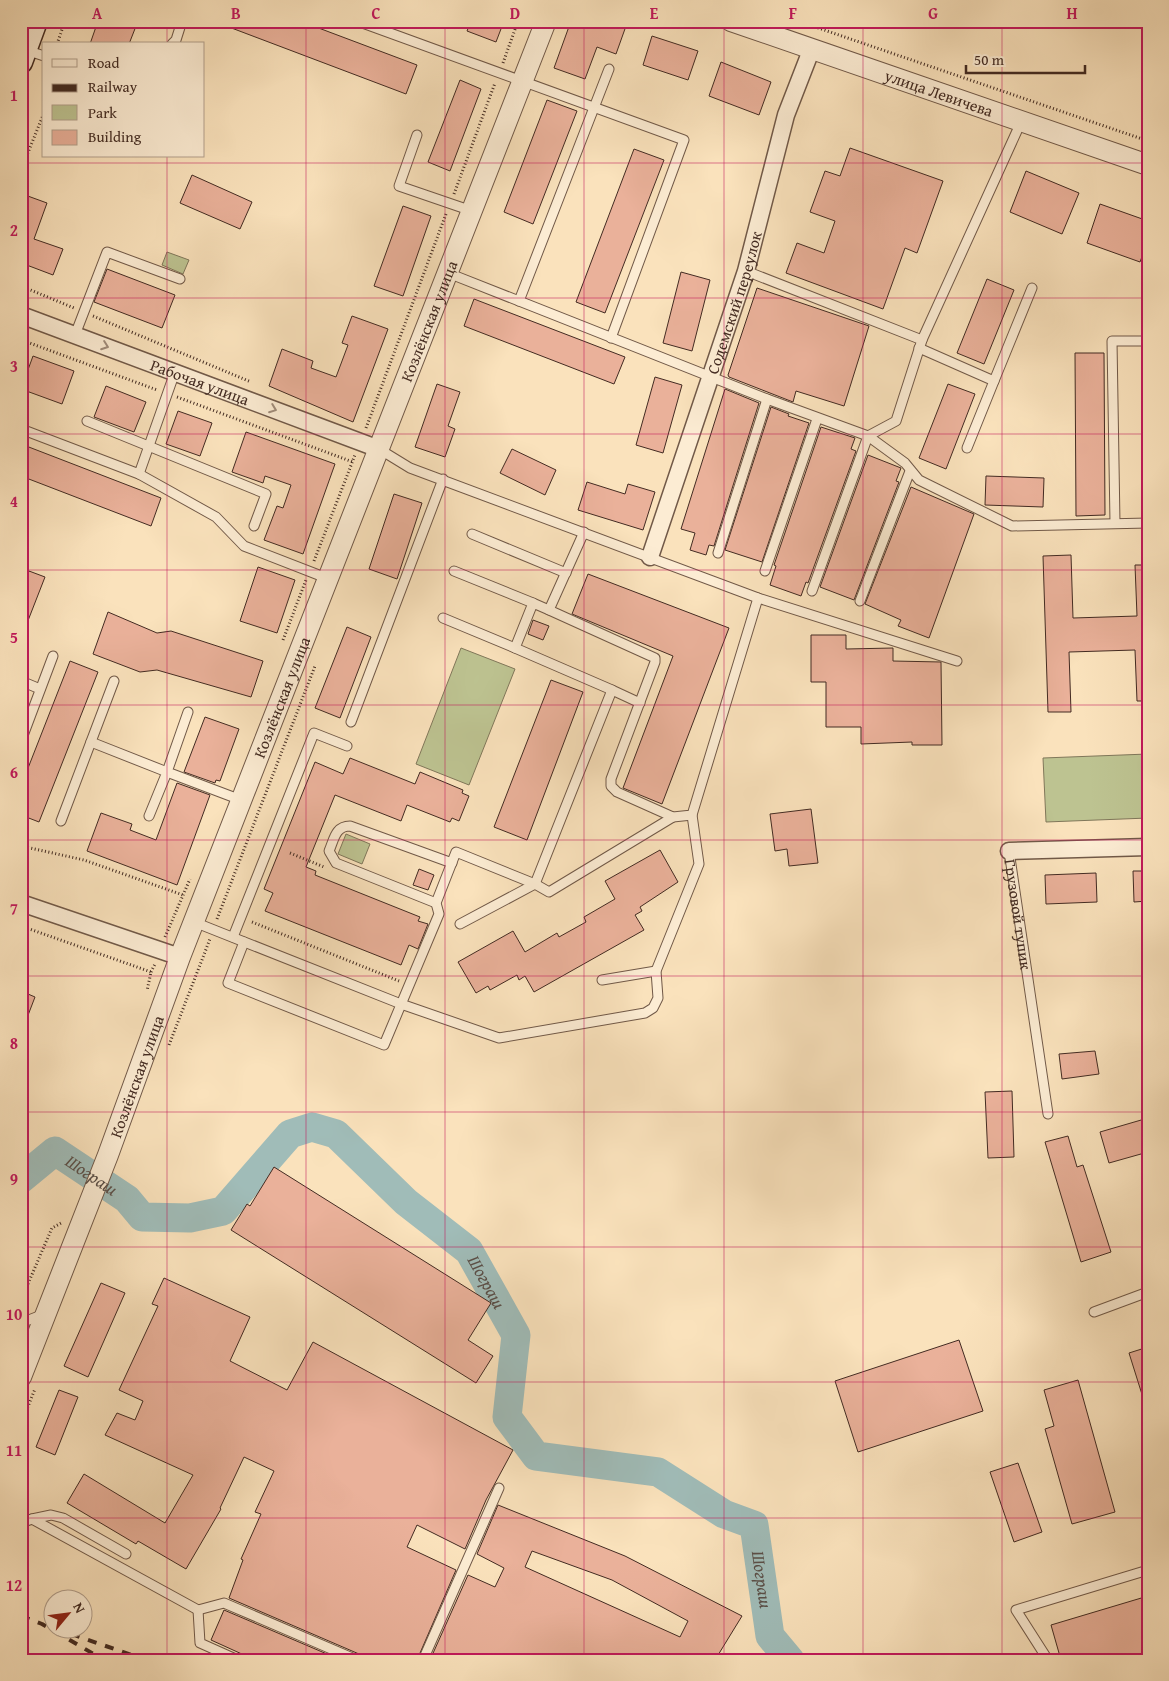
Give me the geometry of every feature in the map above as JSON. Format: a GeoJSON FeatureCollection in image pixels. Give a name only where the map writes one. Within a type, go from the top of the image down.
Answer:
{"type":"FeatureCollection","features":[{"type":"Feature","properties":{"kind":"main road"},"geometry":{"type":"LineString","coordinates":[[30,56],[36,21]]}},
{"type":"Feature","properties":{"kind":"street","name":"Козлёнская улица"},"geometry":{"type":"LineString","coordinates":[[21,1377],[46,1313],[73,1224],[108,1155],[194,922],[192,899],[242,800],[329,579],[374,443],[448,273],[546,21]]}},
{"type":"Feature","properties":{"kind":"street","name":"улица Левичева"},"geometry":{"type":"LineString","coordinates":[[731,21],[1148,165]]}},
{"type":"Feature","properties":{"kind":"street","name":"Содемский переулок"},"geometry":{"type":"LineString","coordinates":[[650,557],[746,271],[786,114],[812,48]]}},
{"type":"Feature","properties":{"kind":"street","name":"Рабочая улица"},"geometry":{"type":"LineString","coordinates":[[23,321],[75,335],[374,443]]}},
{"type":"Feature","properties":{"kind":"street","name":"Грузовой тупик"},"geometry":{"type":"LineString","coordinates":[[1009,851],[1148,846]]}},
{"type":"Feature","properties":{"kind":"street"},"geometry":{"type":"LineString","coordinates":[[21,903],[180,957]]}},
{"type":"Feature","properties":{"kind":"lane"},"geometry":{"type":"LineString","coordinates":[[174,42],[182,21]]}},
{"type":"Feature","properties":{"kind":"lane"},"geometry":{"type":"LineString","coordinates":[[357,21],[684,140],[611,338]]}},
{"type":"Feature","properties":{"kind":"lane"},"geometry":{"type":"LineString","coordinates":[[519,301],[609,70]]}},
{"type":"Feature","properties":{"kind":"lane"},"geometry":{"type":"LineString","coordinates":[[812,591],[868,436],[896,421],[921,344],[1021,122]]}},
{"type":"Feature","properties":{"kind":"lane"},"geometry":{"type":"LineString","coordinates":[[417,135],[399,186],[472,211]]}},
{"type":"Feature","properties":{"kind":"lane"},"geometry":{"type":"LineString","coordinates":[[75,335],[107,252],[180,279]]}},
{"type":"Feature","properties":{"kind":"lane"},"geometry":{"type":"LineString","coordinates":[[746,271],[921,344],[994,381]]}},
{"type":"Feature","properties":{"kind":"lane"},"geometry":{"type":"LineString","coordinates":[[448,273],[817,419],[868,436],[906,463],[910,471],[919,480],[1012,526],[1148,522]]}},
{"type":"Feature","properties":{"kind":"lane"},"geometry":{"type":"LineString","coordinates":[[967,448],[1032,288]]}},
{"type":"Feature","properties":{"kind":"lane"},"geometry":{"type":"LineString","coordinates":[[1115,523],[1112,341],[1148,341]]}},
{"type":"Feature","properties":{"kind":"lane"},"geometry":{"type":"LineString","coordinates":[[139,474],[175,372]]}},
{"type":"Feature","properties":{"kind":"lane"},"geometry":{"type":"LineString","coordinates":[[718,553],[767,399]]}},
{"type":"Feature","properties":{"kind":"lane"},"geometry":{"type":"LineString","coordinates":[[765,571],[817,419]]}},
{"type":"Feature","properties":{"kind":"lane"},"geometry":{"type":"LineString","coordinates":[[88,421],[266,494],[254,526]]}},
{"type":"Feature","properties":{"kind":"lane"},"geometry":{"type":"LineString","coordinates":[[21,429],[139,474],[216,517],[244,546],[329,579]]}},
{"type":"Feature","properties":{"kind":"lane"},"geometry":{"type":"LineString","coordinates":[[374,443],[410,468],[758,598],[957,661]]}},
{"type":"Feature","properties":{"kind":"lane"},"geometry":{"type":"LineString","coordinates":[[860,601],[910,471]]}},
{"type":"Feature","properties":{"kind":"lane"},"geometry":{"type":"LineString","coordinates":[[351,722],[443,479]]}},
{"type":"Feature","properties":{"kind":"lane"},"geometry":{"type":"LineString","coordinates":[[549,610],[584,532]]}},
{"type":"Feature","properties":{"kind":"lane"},"geometry":{"type":"LineString","coordinates":[[472,534],[566,573]]}},
{"type":"Feature","properties":{"kind":"lane"},"geometry":{"type":"LineString","coordinates":[[454,571],[652,654],[655,662],[611,779],[611,786],[617,792],[673,817]]}},
{"type":"Feature","properties":{"kind":"lane"},"geometry":{"type":"LineString","coordinates":[[194,922],[401,1004],[499,1038],[645,1013],[653,1008],[658,998],[656,971],[699,864],[692,815],[758,598]]}},
{"type":"Feature","properties":{"kind":"lane"},"geometry":{"type":"LineString","coordinates":[[515,648],[533,603]]}},
{"type":"Feature","properties":{"kind":"lane"},"geometry":{"type":"LineString","coordinates":[[443,618],[640,702]]}},
{"type":"Feature","properties":{"kind":"lane"},"geometry":{"type":"LineString","coordinates":[[21,741],[52,656]]}},
{"type":"Feature","properties":{"kind":"lane"},"geometry":{"type":"LineString","coordinates":[[61,821],[114,680]]}},
{"type":"Feature","properties":{"kind":"lane"},"geometry":{"type":"LineString","coordinates":[[21,681],[40,689]]}},
{"type":"Feature","properties":{"kind":"lane"},"geometry":{"type":"LineString","coordinates":[[460,924],[535,884],[612,690]]}},
{"type":"Feature","properties":{"kind":"lane"},"geometry":{"type":"LineString","coordinates":[[149,816],[188,712]]}},
{"type":"Feature","properties":{"kind":"lane"},"geometry":{"type":"LineString","coordinates":[[232,937],[314,733],[347,746]]}},
{"type":"Feature","properties":{"kind":"lane"},"geometry":{"type":"LineString","coordinates":[[91,742],[242,800]]}},
{"type":"Feature","properties":{"kind":"lane"},"geometry":{"type":"LineString","coordinates":[[244,942],[228,983],[384,1045],[438,914],[436,903],[456,852],[535,884],[549,892],[673,817],[692,815]]}},
{"type":"Feature","properties":{"kind":"lane"},"geometry":{"type":"LineString","coordinates":[[436,903],[336,863],[329,852],[337,831],[346,826],[452,863]]}},
{"type":"Feature","properties":{"kind":"lane","name":"Грузовой тупик"},"geometry":{"type":"LineString","coordinates":[[1009,851],[1048,1114]]}},
{"type":"Feature","properties":{"kind":"lane"},"geometry":{"type":"LineString","coordinates":[[602,980],[656,971]]}},
{"type":"Feature","properties":{"kind":"lane"},"geometry":{"type":"LineString","coordinates":[[1094,1312],[1148,1292]]}},
{"type":"Feature","properties":{"kind":"lane"},"geometry":{"type":"LineString","coordinates":[[21,1323],[46,1313]]}},
{"type":"Feature","properties":{"kind":"lane"},"geometry":{"type":"LineString","coordinates":[[423,1660],[498,1488]]}},
{"type":"Feature","properties":{"kind":"lane"},"geometry":{"type":"LineString","coordinates":[[21,1523],[51,1515],[64,1518],[126,1554]]}},
{"type":"Feature","properties":{"kind":"lane"},"geometry":{"type":"LineString","coordinates":[[32,1519],[198,1610],[224,1602],[357,1660]]}},
{"type":"Feature","properties":{"kind":"lane"},"geometry":{"type":"LineString","coordinates":[[1048,1660],[1016,1610],[1148,1570]]}},
{"type":"Feature","properties":{"kind":"lane"},"geometry":{"type":"LineString","coordinates":[[198,1610],[200,1643],[238,1660]]}},
{"type":"Feature","properties":{"kind":"path"},"geometry":{"type":"LineString","coordinates":[[58,42],[65,21]]}},
{"type":"Feature","properties":{"kind":"path"},"geometry":{"type":"LineString","coordinates":[[281,646],[352,462],[374,443],[365,430],[518,21]]}},
{"type":"Feature","properties":{"kind":"path"},"geometry":{"type":"LineString","coordinates":[[798,21],[1148,141]]}},
{"type":"Feature","properties":{"kind":"path"},"geometry":{"type":"LineString","coordinates":[[21,170],[42,118]]}},
{"type":"Feature","properties":{"kind":"path"},"geometry":{"type":"LineString","coordinates":[[21,286],[256,384]]}},
{"type":"Feature","properties":{"kind":"path"},"geometry":{"type":"LineString","coordinates":[[21,340],[352,462]]}},
{"type":"Feature","properties":{"kind":"path"},"geometry":{"type":"LineString","coordinates":[[21,846],[84,860],[192,899],[409,985]]}},
{"type":"Feature","properties":{"kind":"path"},"geometry":{"type":"LineString","coordinates":[[290,853],[333,870],[336,863]]}},
{"type":"Feature","properties":{"kind":"path"},"geometry":{"type":"LineString","coordinates":[[146,998],[151,972],[160,950],[192,899],[192,873]]}},
{"type":"Feature","properties":{"kind":"path"},"geometry":{"type":"LineString","coordinates":[[21,926],[151,972]]}},
{"type":"Feature","properties":{"kind":"path"},"geometry":{"type":"LineString","coordinates":[[21,1300],[52,1228],[73,1224]]}},
{"type":"Feature","properties":{"kind":"green space"},"geometry":{"type":"Polygon","coordinates":[[[167,252],[189,260],[183,274],[162,265],[167,252]]]}},
{"type":"Feature","properties":{"kind":"green space"},"geometry":{"type":"Polygon","coordinates":[[[461,648],[515,669],[469,785],[416,764],[461,648]]]}},
{"type":"Feature","properties":{"kind":"green space"},"geometry":{"type":"Polygon","coordinates":[[[1148,754],[1148,818],[1046,822],[1043,758],[1148,754]]]}},
{"type":"Feature","properties":{"kind":"green space"},"geometry":{"type":"Polygon","coordinates":[[[346,834],[370,844],[362,864],[338,854],[346,834]]]}},
{"type":"Feature","properties":{"kind":"building"},"geometry":{"type":"Polygon","coordinates":[[[98,21],[138,21],[130,42],[91,42],[98,21]]]}},
{"type":"Feature","properties":{"kind":"building"},"geometry":{"type":"Polygon","coordinates":[[[213,21],[300,21],[417,65],[406,94],[213,21]]]}},
{"type":"Feature","properties":{"kind":"building"},"geometry":{"type":"Polygon","coordinates":[[[471,21],[504,21],[496,42],[467,31],[471,21]]]}},
{"type":"Feature","properties":{"kind":"building"},"geometry":{"type":"Polygon","coordinates":[[[571,21],[613,21],[626,26],[616,54],[597,47],[585,79],[554,68],[571,21]]]}},
{"type":"Feature","properties":{"kind":"building"},"geometry":{"type":"Polygon","coordinates":[[[652,36],[698,51],[688,80],[643,65],[652,36]]]}},
{"type":"Feature","properties":{"kind":"building"},"geometry":{"type":"Polygon","coordinates":[[[721,62],[771,82],[759,115],[709,96],[721,62]]]}},
{"type":"Feature","properties":{"kind":"building"},"geometry":{"type":"Polygon","coordinates":[[[460,80],[481,89],[450,171],[428,162],[460,80]]]}},
{"type":"Feature","properties":{"kind":"building"},"geometry":{"type":"Polygon","coordinates":[[[547,100],[577,111],[533,224],[504,212],[547,100]]]}},
{"type":"Feature","properties":{"kind":"building"},"geometry":{"type":"Polygon","coordinates":[[[850,148],[943,181],[917,253],[905,248],[883,309],[786,273],[797,243],[824,253],[835,221],[810,212],[825,171],[840,176],[850,148]]]}},
{"type":"Feature","properties":{"kind":"building"},"geometry":{"type":"Polygon","coordinates":[[[634,149],[664,160],[605,313],[576,302],[634,149]]]}},
{"type":"Feature","properties":{"kind":"building"},"geometry":{"type":"Polygon","coordinates":[[[1026,171],[1079,193],[1062,234],[1010,212],[1026,171]]]}},
{"type":"Feature","properties":{"kind":"building"},"geometry":{"type":"Polygon","coordinates":[[[192,175],[252,202],[240,229],[180,203],[192,175]]]}},
{"type":"Feature","properties":{"kind":"building"},"geometry":{"type":"Polygon","coordinates":[[[25,195],[47,203],[34,239],[63,249],[53,275],[24,264],[21,269],[21,206],[25,195]]]}},
{"type":"Feature","properties":{"kind":"building"},"geometry":{"type":"Polygon","coordinates":[[[1100,204],[1148,221],[1148,241],[1140,262],[1087,243],[1100,204]]]}},
{"type":"Feature","properties":{"kind":"building"},"geometry":{"type":"Polygon","coordinates":[[[403,206],[431,216],[403,296],[374,286],[403,206]]]}},
{"type":"Feature","properties":{"kind":"building"},"geometry":{"type":"Polygon","coordinates":[[[107,269],[175,295],[162,328],[94,302],[107,269]]]}},
{"type":"Feature","properties":{"kind":"building"},"geometry":{"type":"Polygon","coordinates":[[[681,272],[710,280],[692,351],[663,343],[681,272]]]}},
{"type":"Feature","properties":{"kind":"building"},"geometry":{"type":"Polygon","coordinates":[[[987,279],[1014,290],[984,364],[957,353],[987,279]]]}},
{"type":"Feature","properties":{"kind":"building"},"geometry":{"type":"Polygon","coordinates":[[[757,288],[869,326],[844,406],[796,391],[793,402],[729,377],[728,375],[757,288]]]}},
{"type":"Feature","properties":{"kind":"building"},"geometry":{"type":"Polygon","coordinates":[[[474,299],[625,357],[614,384],[464,326],[474,299]]]}},
{"type":"Feature","properties":{"kind":"building"},"geometry":{"type":"Polygon","coordinates":[[[352,316],[388,329],[353,422],[269,386],[282,349],[313,361],[311,368],[336,377],[348,345],[342,343],[352,316]]]}},
{"type":"Feature","properties":{"kind":"building"},"geometry":{"type":"Polygon","coordinates":[[[1075,353],[1104,353],[1105,515],[1076,516],[1075,353]]]}},
{"type":"Feature","properties":{"kind":"building"},"geometry":{"type":"Polygon","coordinates":[[[33,356],[74,371],[62,404],[21,389],[33,356]]]}},
{"type":"Feature","properties":{"kind":"building"},"geometry":{"type":"Polygon","coordinates":[[[655,377],[682,385],[663,453],[636,445],[655,377]]]}},
{"type":"Feature","properties":{"kind":"building"},"geometry":{"type":"Polygon","coordinates":[[[437,384],[460,392],[448,426],[455,429],[445,457],[415,447],[437,384]]]}},
{"type":"Feature","properties":{"kind":"building"},"geometry":{"type":"Polygon","coordinates":[[[948,384],[975,394],[946,469],[919,458],[948,384]]]}},
{"type":"Feature","properties":{"kind":"building"},"geometry":{"type":"Polygon","coordinates":[[[106,386],[146,402],[134,432],[94,417],[106,386]]]}},
{"type":"Feature","properties":{"kind":"building"},"geometry":{"type":"Polygon","coordinates":[[[725,389],[759,403],[714,546],[709,545],[706,555],[690,550],[695,533],[681,529],[725,389]]]}},
{"type":"Feature","properties":{"kind":"building"},"geometry":{"type":"Polygon","coordinates":[[[771,407],[789,414],[788,416],[809,423],[762,562],[725,550],[771,407]]]}},
{"type":"Feature","properties":{"kind":"building"},"geometry":{"type":"Polygon","coordinates":[[[178,411],[212,423],[200,456],[166,444],[178,411]]]}},
{"type":"Feature","properties":{"kind":"building"},"geometry":{"type":"Polygon","coordinates":[[[821,427],[855,438],[851,449],[856,451],[808,583],[806,582],[801,596],[770,585],[776,566],[774,565],[821,427]]]}},
{"type":"Feature","properties":{"kind":"building"},"geometry":{"type":"Polygon","coordinates":[[[246,432],[335,464],[303,554],[264,540],[277,506],[283,508],[291,485],[265,476],[263,483],[232,472],[246,432]]]}},
{"type":"Feature","properties":{"kind":"building"},"geometry":{"type":"Polygon","coordinates":[[[21,444],[161,498],[151,526],[21,476],[21,444]]]}},
{"type":"Feature","properties":{"kind":"building"},"geometry":{"type":"Polygon","coordinates":[[[512,449],[556,470],[545,495],[500,473],[512,449]]]}},
{"type":"Feature","properties":{"kind":"building"},"geometry":{"type":"Polygon","coordinates":[[[868,455],[901,468],[896,481],[899,482],[854,600],[820,587],[868,455]]]}},
{"type":"Feature","properties":{"kind":"building"},"geometry":{"type":"Polygon","coordinates":[[[986,476],[1044,478],[1043,507],[985,505],[986,476]]]}},
{"type":"Feature","properties":{"kind":"building"},"geometry":{"type":"Polygon","coordinates":[[[587,482],[625,494],[628,484],[655,492],[643,530],[578,510],[587,482]]]}},
{"type":"Feature","properties":{"kind":"building"},"geometry":{"type":"Polygon","coordinates":[[[911,487],[974,514],[929,638],[898,626],[901,620],[865,604],[911,487]]]}},
{"type":"Feature","properties":{"kind":"building"},"geometry":{"type":"Polygon","coordinates":[[[394,494],[422,503],[397,579],[369,569],[394,494]]]}},
{"type":"Feature","properties":{"kind":"building"},"geometry":{"type":"Polygon","coordinates":[[[1071,555],[1073,618],[1137,616],[1135,565],[1148,565],[1148,701],[1137,701],[1135,650],[1069,652],[1071,712],[1048,712],[1043,556],[1071,555]]]}},
{"type":"Feature","properties":{"kind":"building"},"geometry":{"type":"Polygon","coordinates":[[[258,567],[295,580],[277,633],[240,621],[258,567]]]}},
{"type":"Feature","properties":{"kind":"building"},"geometry":{"type":"Polygon","coordinates":[[[29,571],[45,577],[22,636],[21,591],[29,571]]]}},
{"type":"Feature","properties":{"kind":"building"},"geometry":{"type":"Polygon","coordinates":[[[588,574],[729,628],[662,804],[623,788],[673,656],[572,614],[588,574]]]}},
{"type":"Feature","properties":{"kind":"building"},"geometry":{"type":"Polygon","coordinates":[[[108,612],[157,633],[171,631],[263,661],[251,697],[157,670],[140,672],[93,654],[108,612]]]}},
{"type":"Feature","properties":{"kind":"building"},"geometry":{"type":"Polygon","coordinates":[[[533,620],[549,626],[543,640],[528,634],[533,620]]]}},
{"type":"Feature","properties":{"kind":"building"},"geometry":{"type":"Polygon","coordinates":[[[347,627],[371,637],[340,718],[315,708],[347,627]]]}},
{"type":"Feature","properties":{"kind":"building"},"geometry":{"type":"Polygon","coordinates":[[[811,635],[846,635],[846,649],[893,648],[893,661],[941,662],[942,745],[912,745],[912,742],[861,744],[861,727],[826,727],[826,682],[811,682],[811,635]]]}},
{"type":"Feature","properties":{"kind":"building"},"geometry":{"type":"Polygon","coordinates":[[[70,661],[98,672],[39,822],[21,815],[21,786],[70,661]]]}},
{"type":"Feature","properties":{"kind":"building"},"geometry":{"type":"Polygon","coordinates":[[[551,680],[583,692],[527,840],[494,827],[551,680]]]}},
{"type":"Feature","properties":{"kind":"building"},"geometry":{"type":"Polygon","coordinates":[[[205,717],[239,729],[220,781],[216,780],[215,783],[184,772],[205,717]]]}},
{"type":"Feature","properties":{"kind":"building"},"geometry":{"type":"Polygon","coordinates":[[[350,758],[415,784],[420,772],[463,790],[462,793],[469,796],[459,821],[452,818],[450,822],[407,805],[401,821],[335,795],[306,867],[316,871],[315,875],[420,917],[418,921],[428,924],[418,949],[409,945],[401,965],[265,911],[273,893],[264,889],[315,762],[343,774],[350,758]]]}},
{"type":"Feature","properties":{"kind":"building"},"geometry":{"type":"Polygon","coordinates":[[[177,783],[210,795],[177,885],[87,851],[101,813],[132,824],[130,830],[156,840],[177,783]]]}},
{"type":"Feature","properties":{"kind":"building"},"geometry":{"type":"Polygon","coordinates":[[[811,809],[818,863],[789,866],[787,849],[775,851],[770,814],[811,809]]]}},
{"type":"Feature","properties":{"kind":"building"},"geometry":{"type":"Polygon","coordinates":[[[660,850],[678,882],[640,907],[642,911],[635,915],[644,930],[534,992],[525,976],[519,980],[517,975],[490,990],[488,986],[476,993],[458,962],[513,931],[525,952],[557,933],[559,937],[586,922],[584,917],[615,899],[605,881],[660,850]]]}},
{"type":"Feature","properties":{"kind":"building"},"geometry":{"type":"Polygon","coordinates":[[[419,869],[434,875],[428,890],[413,885],[419,869]]]}},
{"type":"Feature","properties":{"kind":"building"},"geometry":{"type":"Polygon","coordinates":[[[1133,871],[1148,871],[1148,901],[1134,902],[1133,871]]]}},
{"type":"Feature","properties":{"kind":"building"},"geometry":{"type":"Polygon","coordinates":[[[1096,873],[1097,902],[1046,904],[1045,875],[1096,873]]]}},
{"type":"Feature","properties":{"kind":"building"},"geometry":{"type":"Polygon","coordinates":[[[21,991],[35,997],[22,1031],[21,1031],[21,991]]]}},
{"type":"Feature","properties":{"kind":"building"},"geometry":{"type":"Polygon","coordinates":[[[1095,1051],[1099,1074],[1062,1079],[1059,1054],[1095,1051]]]}},
{"type":"Feature","properties":{"kind":"building"},"geometry":{"type":"Polygon","coordinates":[[[1012,1091],[1014,1157],[988,1158],[985,1092],[1012,1091]]]}},
{"type":"Feature","properties":{"kind":"building"},"geometry":{"type":"Polygon","coordinates":[[[1148,1118],[1148,1152],[1109,1163],[1100,1132],[1148,1118]]]}},
{"type":"Feature","properties":{"kind":"building"},"geometry":{"type":"Polygon","coordinates":[[[1068,1136],[1077,1167],[1083,1165],[1111,1252],[1081,1262],[1045,1142],[1068,1136]]]}},
{"type":"Feature","properties":{"kind":"building"},"geometry":{"type":"Polygon","coordinates":[[[274,1167],[491,1303],[468,1340],[493,1356],[476,1383],[231,1230],[247,1204],[250,1206],[274,1167]]]}},
{"type":"Feature","properties":{"kind":"building"},"geometry":{"type":"Polygon","coordinates":[[[164,1278],[250,1317],[230,1361],[287,1390],[313,1342],[513,1450],[486,1500],[465,1549],[417,1525],[407,1547],[456,1570],[417,1660],[363,1660],[359,1654],[229,1598],[243,1560],[241,1559],[261,1514],[255,1512],[274,1471],[244,1457],[221,1509],[186,1569],[138,1541],[136,1544],[67,1503],[84,1474],[165,1523],[193,1475],[105,1435],[117,1413],[135,1420],[143,1401],[119,1390],[158,1306],[152,1304],[164,1278]]]}},
{"type":"Feature","properties":{"kind":"building"},"geometry":{"type":"Polygon","coordinates":[[[101,1283],[125,1293],[88,1377],[64,1366],[101,1283]]]}},
{"type":"Feature","properties":{"kind":"building"},"geometry":{"type":"Polygon","coordinates":[[[959,1340],[983,1411],[858,1452],[835,1381],[959,1340]]]}},
{"type":"Feature","properties":{"kind":"building"},"geometry":{"type":"Polygon","coordinates":[[[1148,1347],[1148,1403],[1145,1404],[1129,1353],[1148,1347]]]}},
{"type":"Feature","properties":{"kind":"building"},"geometry":{"type":"Polygon","coordinates":[[[1078,1380],[1115,1512],[1072,1524],[1045,1429],[1054,1426],[1044,1390],[1078,1380]]]}},
{"type":"Feature","properties":{"kind":"building"},"geometry":{"type":"Polygon","coordinates":[[[59,1390],[78,1397],[55,1455],[36,1447],[59,1390]]]}},
{"type":"Feature","properties":{"kind":"building"},"geometry":{"type":"Polygon","coordinates":[[[1018,1463],[1042,1532],[1014,1542],[990,1472],[1018,1463]]]}},
{"type":"Feature","properties":{"kind":"building"},"geometry":{"type":"Polygon","coordinates":[[[498,1505],[625,1556],[742,1616],[715,1660],[430,1660],[468,1575],[495,1587],[504,1568],[477,1554],[498,1505]],[[532,1551],[525,1567],[680,1637],[688,1621],[612,1580],[532,1551]]]}},
{"type":"Feature","properties":{"kind":"building"},"geometry":{"type":"Polygon","coordinates":[[[1148,1596],[1148,1660],[1061,1660],[1051,1625],[1148,1596]]]}},
{"type":"Feature","properties":{"kind":"building"},"geometry":{"type":"Polygon","coordinates":[[[224,1610],[341,1660],[255,1660],[211,1640],[224,1610]]]}},
{"type":"Feature","properties":{"kind":"waterway","name":"Шограш"},"geometry":{"type":"LineString","coordinates":[[21,1179],[55,1151],[127,1199],[142,1217],[190,1218],[223,1211],[290,1134],[312,1127],[336,1134],[406,1202],[469,1251],[516,1335],[507,1417],[536,1456],[658,1472],[724,1514],[754,1525],[770,1636],[790,1660]]}},
{"type":"Feature","properties":{"kind":"railway"},"geometry":{"type":"LineString","coordinates":[[21,1616],[42,1624],[104,1660]]}},
{"type":"Feature","properties":{"kind":"railway"},"geometry":{"type":"LineString","coordinates":[[83,1638],[146,1660]]}}]}
